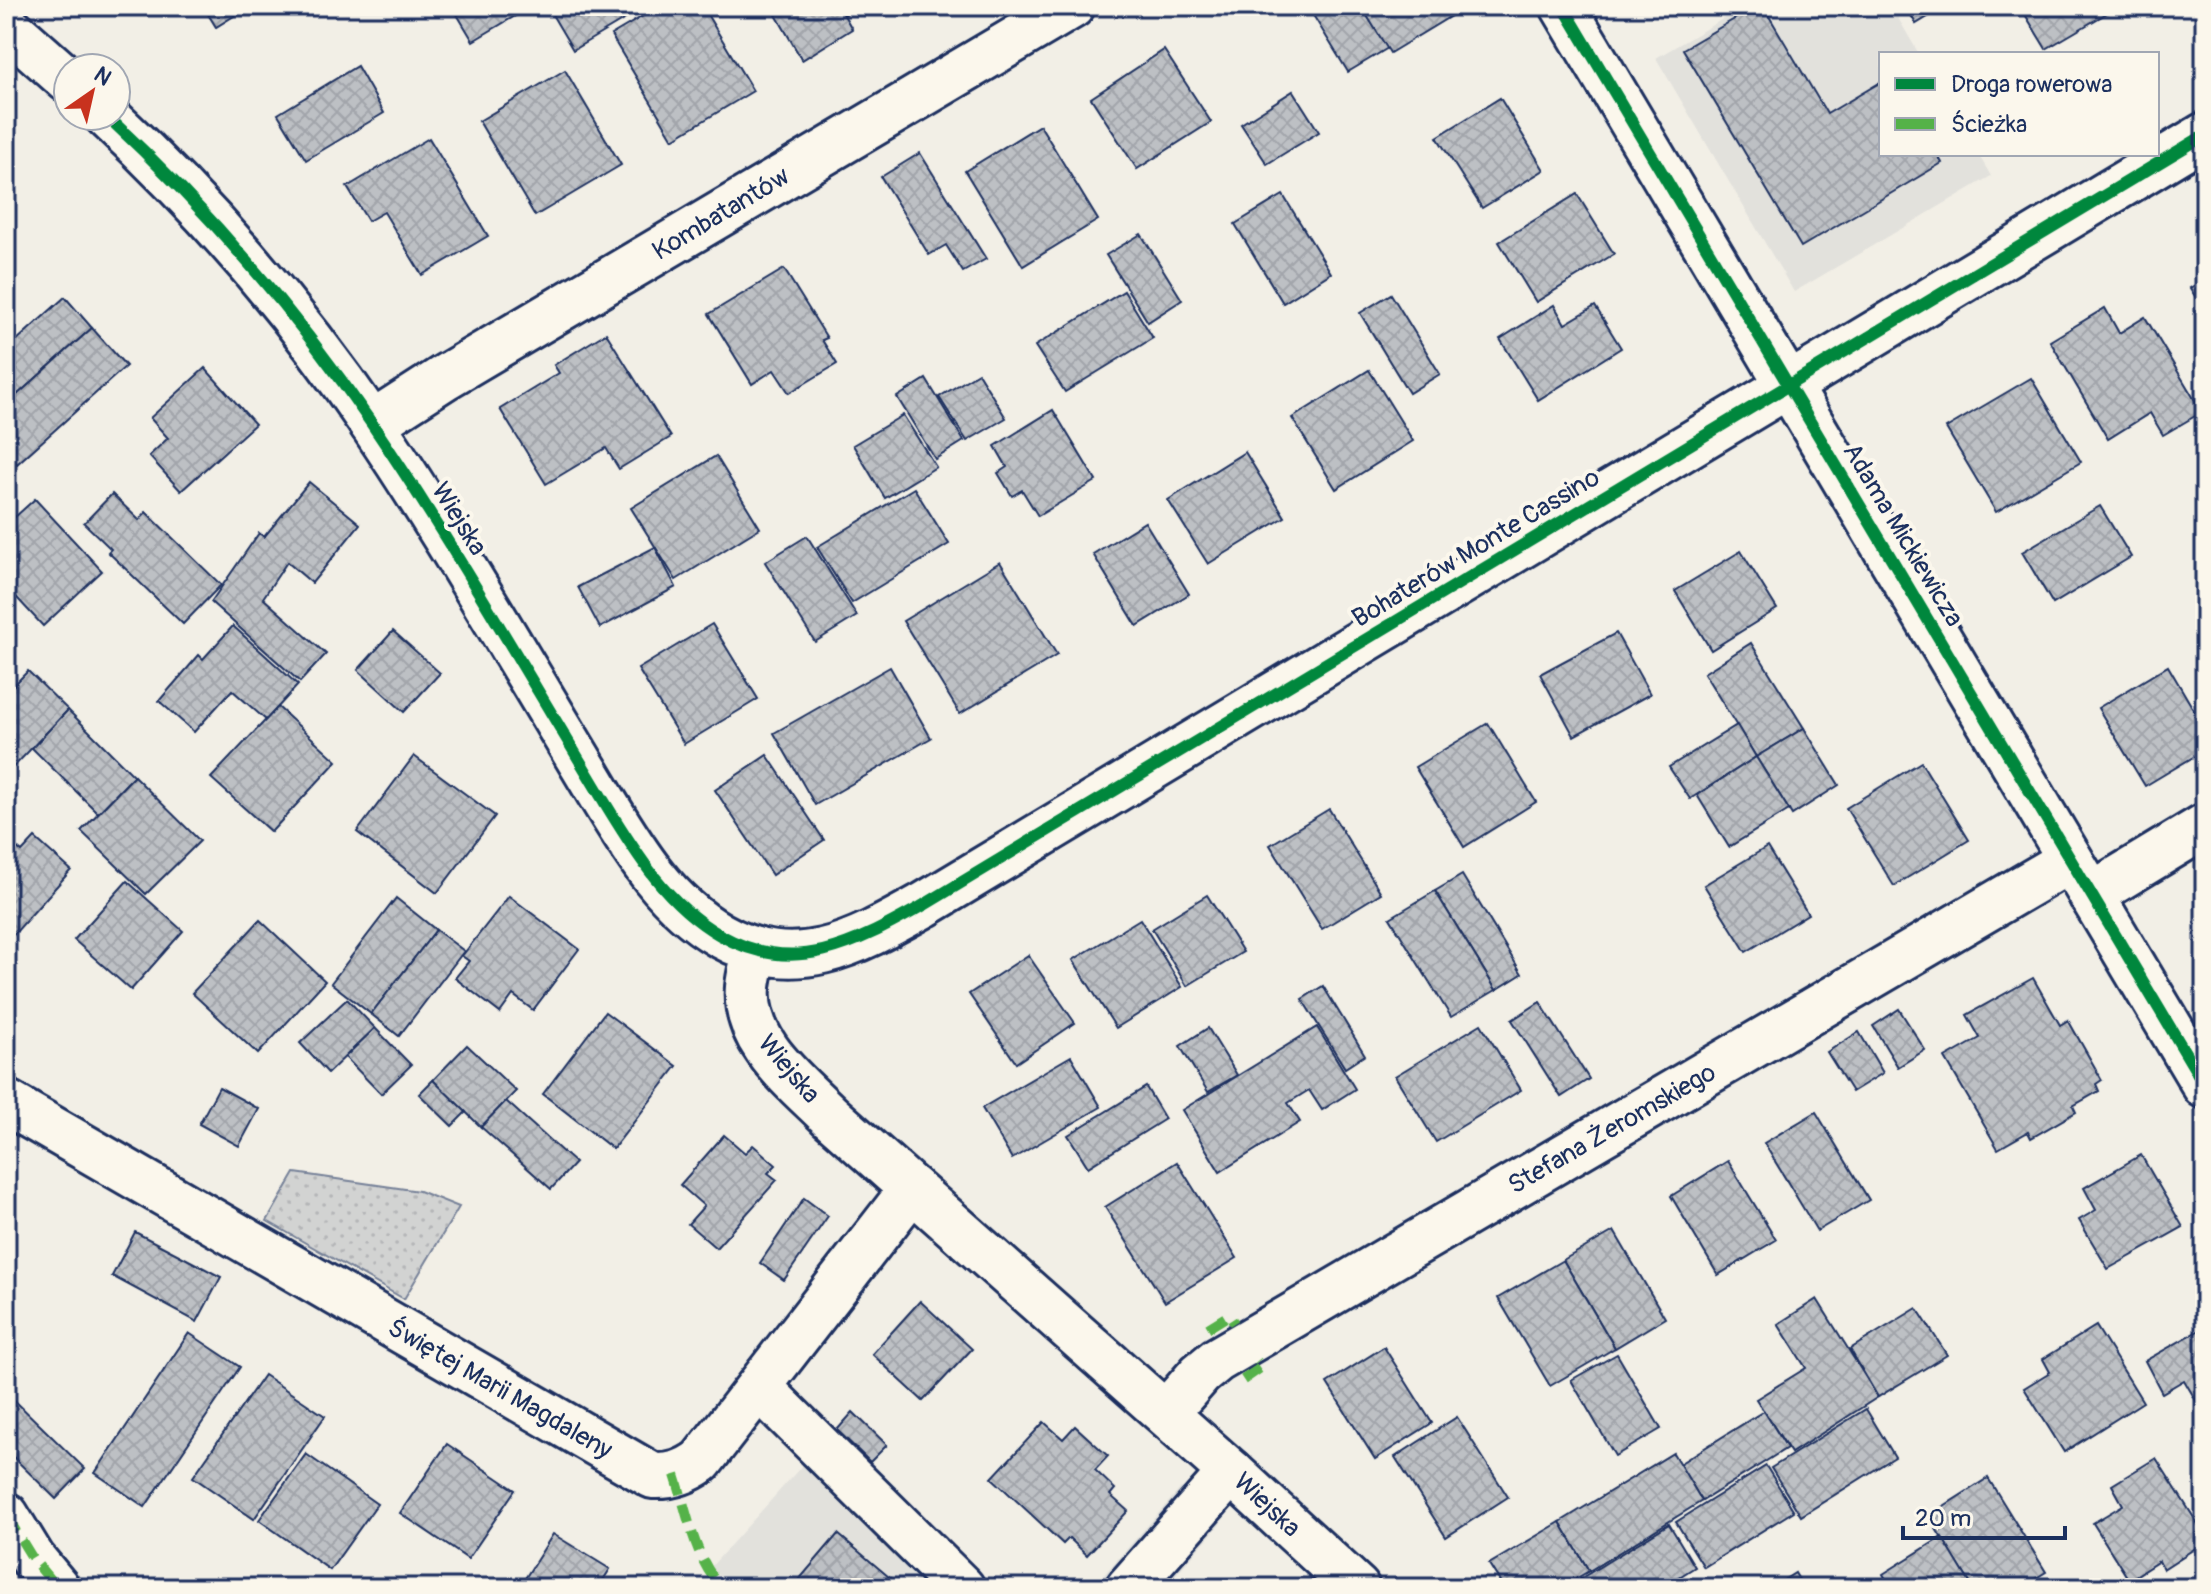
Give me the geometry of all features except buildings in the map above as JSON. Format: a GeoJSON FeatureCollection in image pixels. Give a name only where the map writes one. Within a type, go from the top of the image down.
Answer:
{"type":"FeatureCollection","features":[{"type":"Feature","properties":{"kind":"street","name":"Kombatantów"},"geometry":{"type":"LineString","coordinates":[[372,424],[459,369],[1072,6]]}},
{"type":"Feature","properties":{"kind":"street","name":"Adama Mickiewicza"},"geometry":{"type":"LineString","coordinates":[[1563,6],[2205,1086]]}},
{"type":"Feature","properties":{"kind":"street"},"geometry":{"type":"LineString","coordinates":[[6,25],[52,66]]}},
{"type":"Feature","properties":{"kind":"street","name":"Wiejska"},"geometry":{"type":"LineString","coordinates":[[123,132],[193,201],[258,272],[310,337],[372,424],[658,885],[683,909],[710,928],[755,950],[748,989],[749,1004],[757,1035],[765,1048],[830,1116],[1166,1413],[1357,1588]]}},
{"type":"Feature","properties":{"kind":"street","name":"Bohaterów Monte Cassino"},"geometry":{"type":"LineString","coordinates":[[755,950],[799,956],[822,952],[876,932],[2205,135]]}},
{"type":"Feature","properties":{"kind":"street","name":"Stefana Żeromskiego"},"geometry":{"type":"LineString","coordinates":[[1166,1413],[1200,1374],[1217,1360],[2081,878],[2205,826]]}},
{"type":"Feature","properties":{"kind":"street","name":"Świętej Marii Magdaleny"},"geometry":{"type":"LineString","coordinates":[[6,1102],[653,1476],[675,1475],[701,1461],[912,1189]]}},
{"type":"Feature","properties":{"kind":"street"},"geometry":{"type":"LineString","coordinates":[[759,1387],[962,1588]]}},
{"type":"Feature","properties":{"kind":"street"},"geometry":{"type":"LineString","coordinates":[[1128,1588],[1231,1472]]}},
{"type":"Feature","properties":{"kind":"street"},"geometry":{"type":"LineString","coordinates":[[6,1515],[33,1559],[57,1588]]}},
{"type":"Feature","properties":{"kind":"shaded area"},"geometry":{"type":"Polygon","coordinates":[[[1745,6],[1891,6],[1918,52],[1879,52],[1879,156],[1979,156],[1991,176],[1794,292],[1656,58],[1745,6]]]}},
{"type":"Feature","properties":{"kind":"shaded area"},"geometry":{"type":"Polygon","coordinates":[[[295,1173],[419,1191],[459,1207],[404,1299],[267,1221],[295,1173]]]}},
{"type":"Feature","properties":{"kind":"shaded area"},"geometry":{"type":"Polygon","coordinates":[[[834,1430],[995,1588],[735,1588],[710,1568],[834,1430]]]}},
{"type":"Feature","properties":{"kind":"shaded area"},"geometry":{"type":"Polygon","coordinates":[[[1181,1488],[1221,1523],[1164,1588],[1092,1588],[1181,1488]]]}},
{"type":"Feature","properties":{"kind":"marked path"},"geometry":{"type":"LineString","coordinates":[[1208,1328],[1229,1315],[1234,1323]]}},
{"type":"Feature","properties":{"kind":"marked path"},"geometry":{"type":"LineString","coordinates":[[1243,1380],[1262,1367],[1257,1361]]}},
{"type":"Feature","properties":{"kind":"marked path"},"geometry":{"type":"LineString","coordinates":[[675,1475],[699,1551],[723,1588]]}},
{"type":"Feature","properties":{"kind":"marked path"},"geometry":{"type":"LineString","coordinates":[[6,1515],[33,1559],[57,1588]]}},
{"type":"Feature","properties":{"kind":"cycle path"},"geometry":{"type":"LineString","coordinates":[[1563,6],[2205,1086]]}},
{"type":"Feature","properties":{"kind":"cycle path"},"geometry":{"type":"LineString","coordinates":[[124,132],[180,187],[248,262],[343,382],[436,523],[611,813],[650,872],[700,922],[748,948],[774,954],[800,954],[850,943],[924,905],[2205,135]]}}]}
